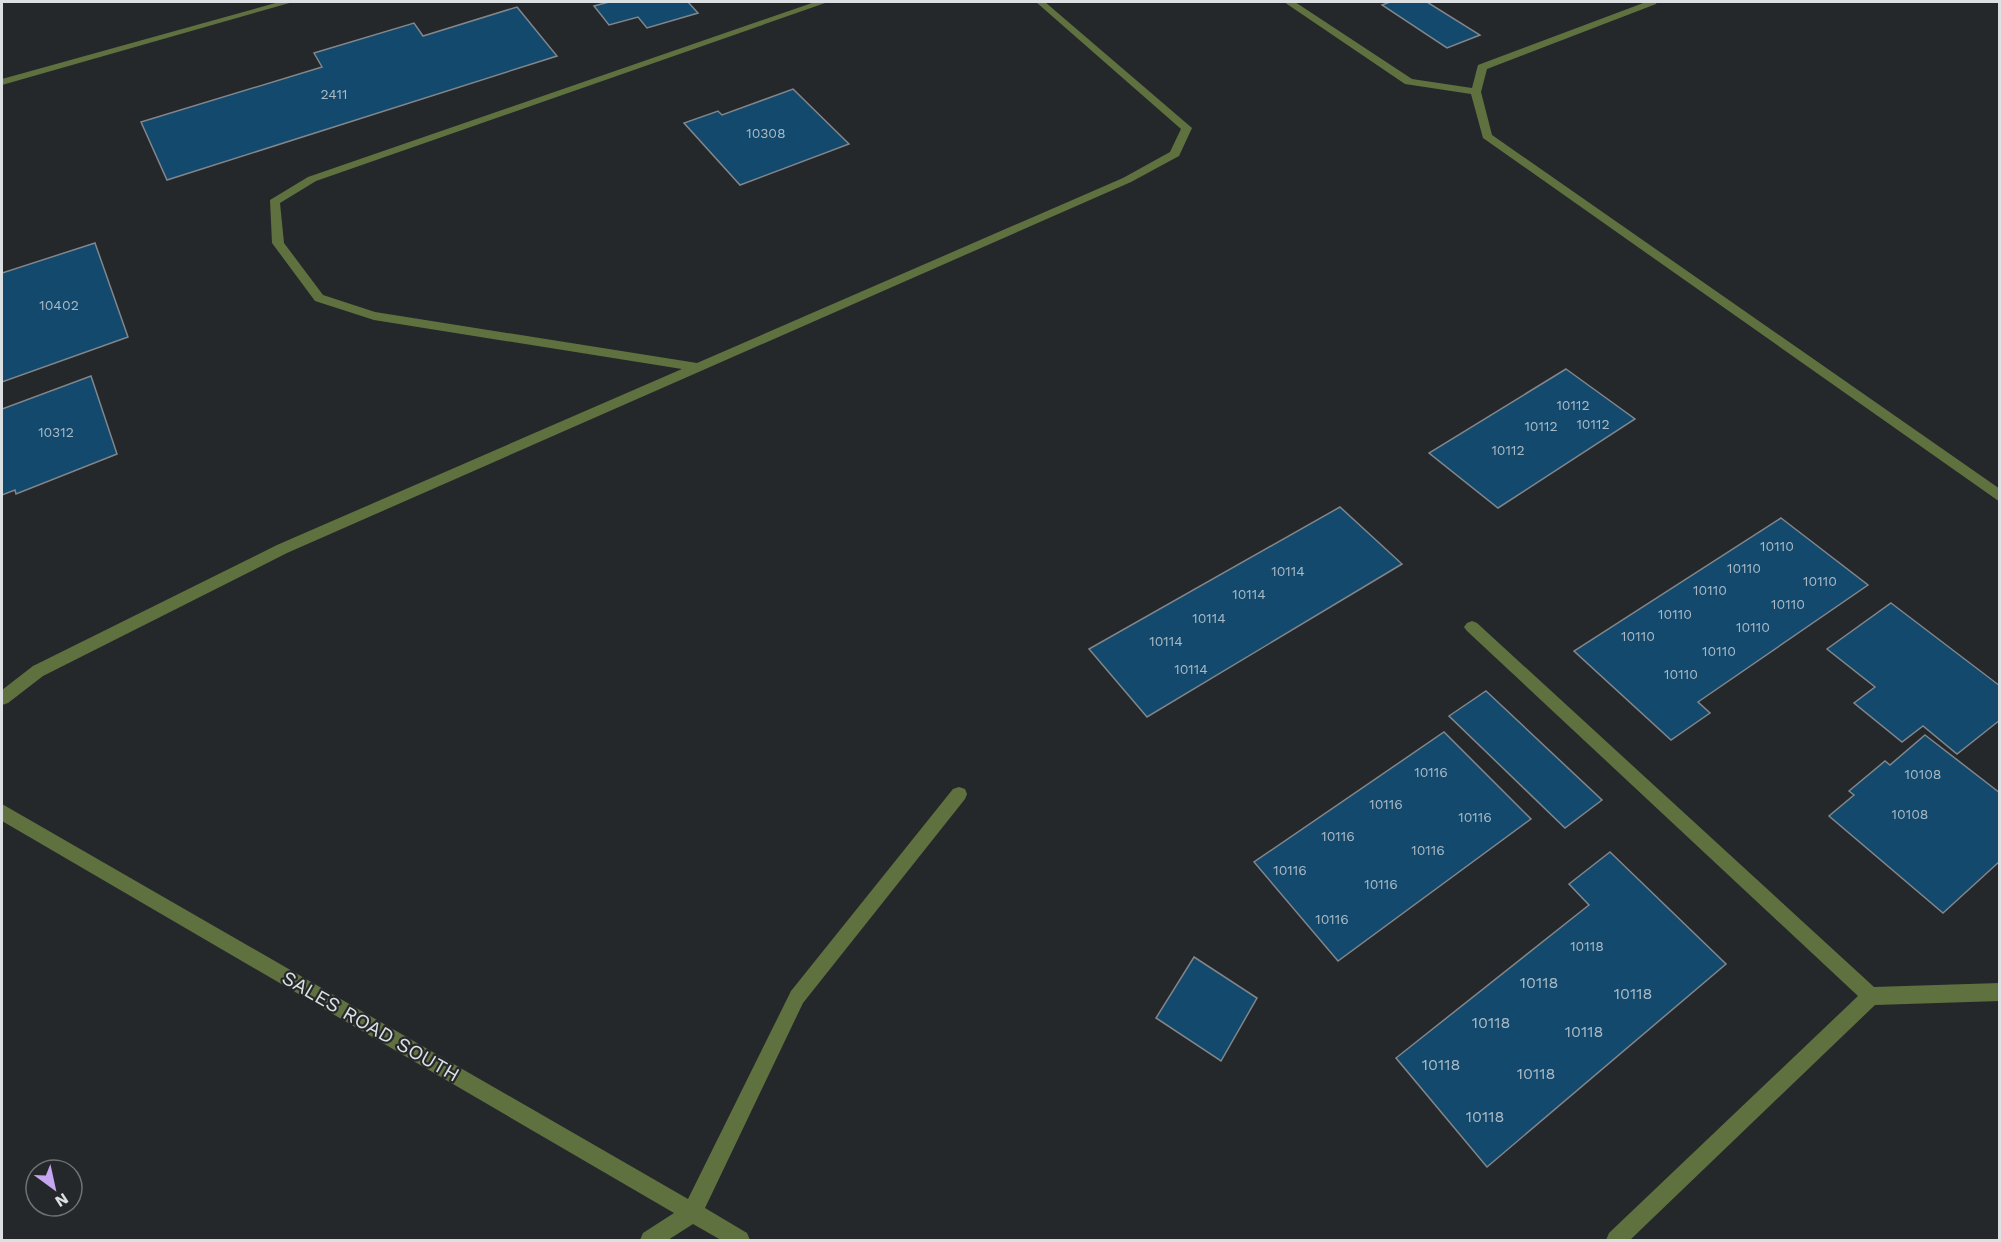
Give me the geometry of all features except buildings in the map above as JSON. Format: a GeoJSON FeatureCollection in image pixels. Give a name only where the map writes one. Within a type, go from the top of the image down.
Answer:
{"type":"FeatureCollection","features":[{"type":"Feature","properties":{"kind":"street"},"geometry":{"type":"LineString","coordinates":[[2,82],[288,2]]}},
{"type":"Feature","properties":{"kind":"street"},"geometry":{"type":"LineString","coordinates":[[698,367],[374,316],[319,298],[278,243],[274,202],[312,179],[824,2]]}},
{"type":"Feature","properties":{"kind":"street"},"geometry":{"type":"LineString","coordinates":[[2,698],[38,672],[282,549],[1127,180],[1175,154],[1186,128],[1040,2]]}},
{"type":"Feature","properties":{"kind":"street"},"geometry":{"type":"LineString","coordinates":[[1289,2],[1409,82],[1476,92]]}},
{"type":"Feature","properties":{"kind":"street"},"geometry":{"type":"LineString","coordinates":[[1653,2],[1482,67],[1476,92],[1487,136],[2000,497]]}},
{"type":"Feature","properties":{"kind":"street"},"geometry":{"type":"LineString","coordinates":[[1472,627],[1872,996]]}},
{"type":"Feature","properties":{"kind":"street"},"geometry":{"type":"LineString","coordinates":[[650,1240],[692,1213],[797,997],[959,794]]}},
{"type":"Feature","properties":{"kind":"street","name":"SALES ROAD SOUTH"},"geometry":{"type":"LineString","coordinates":[[2,812],[740,1240]]}},
{"type":"Feature","properties":{"kind":"street"},"geometry":{"type":"LineString","coordinates":[[1616,1240],[1872,996],[2000,992]]}}]}
